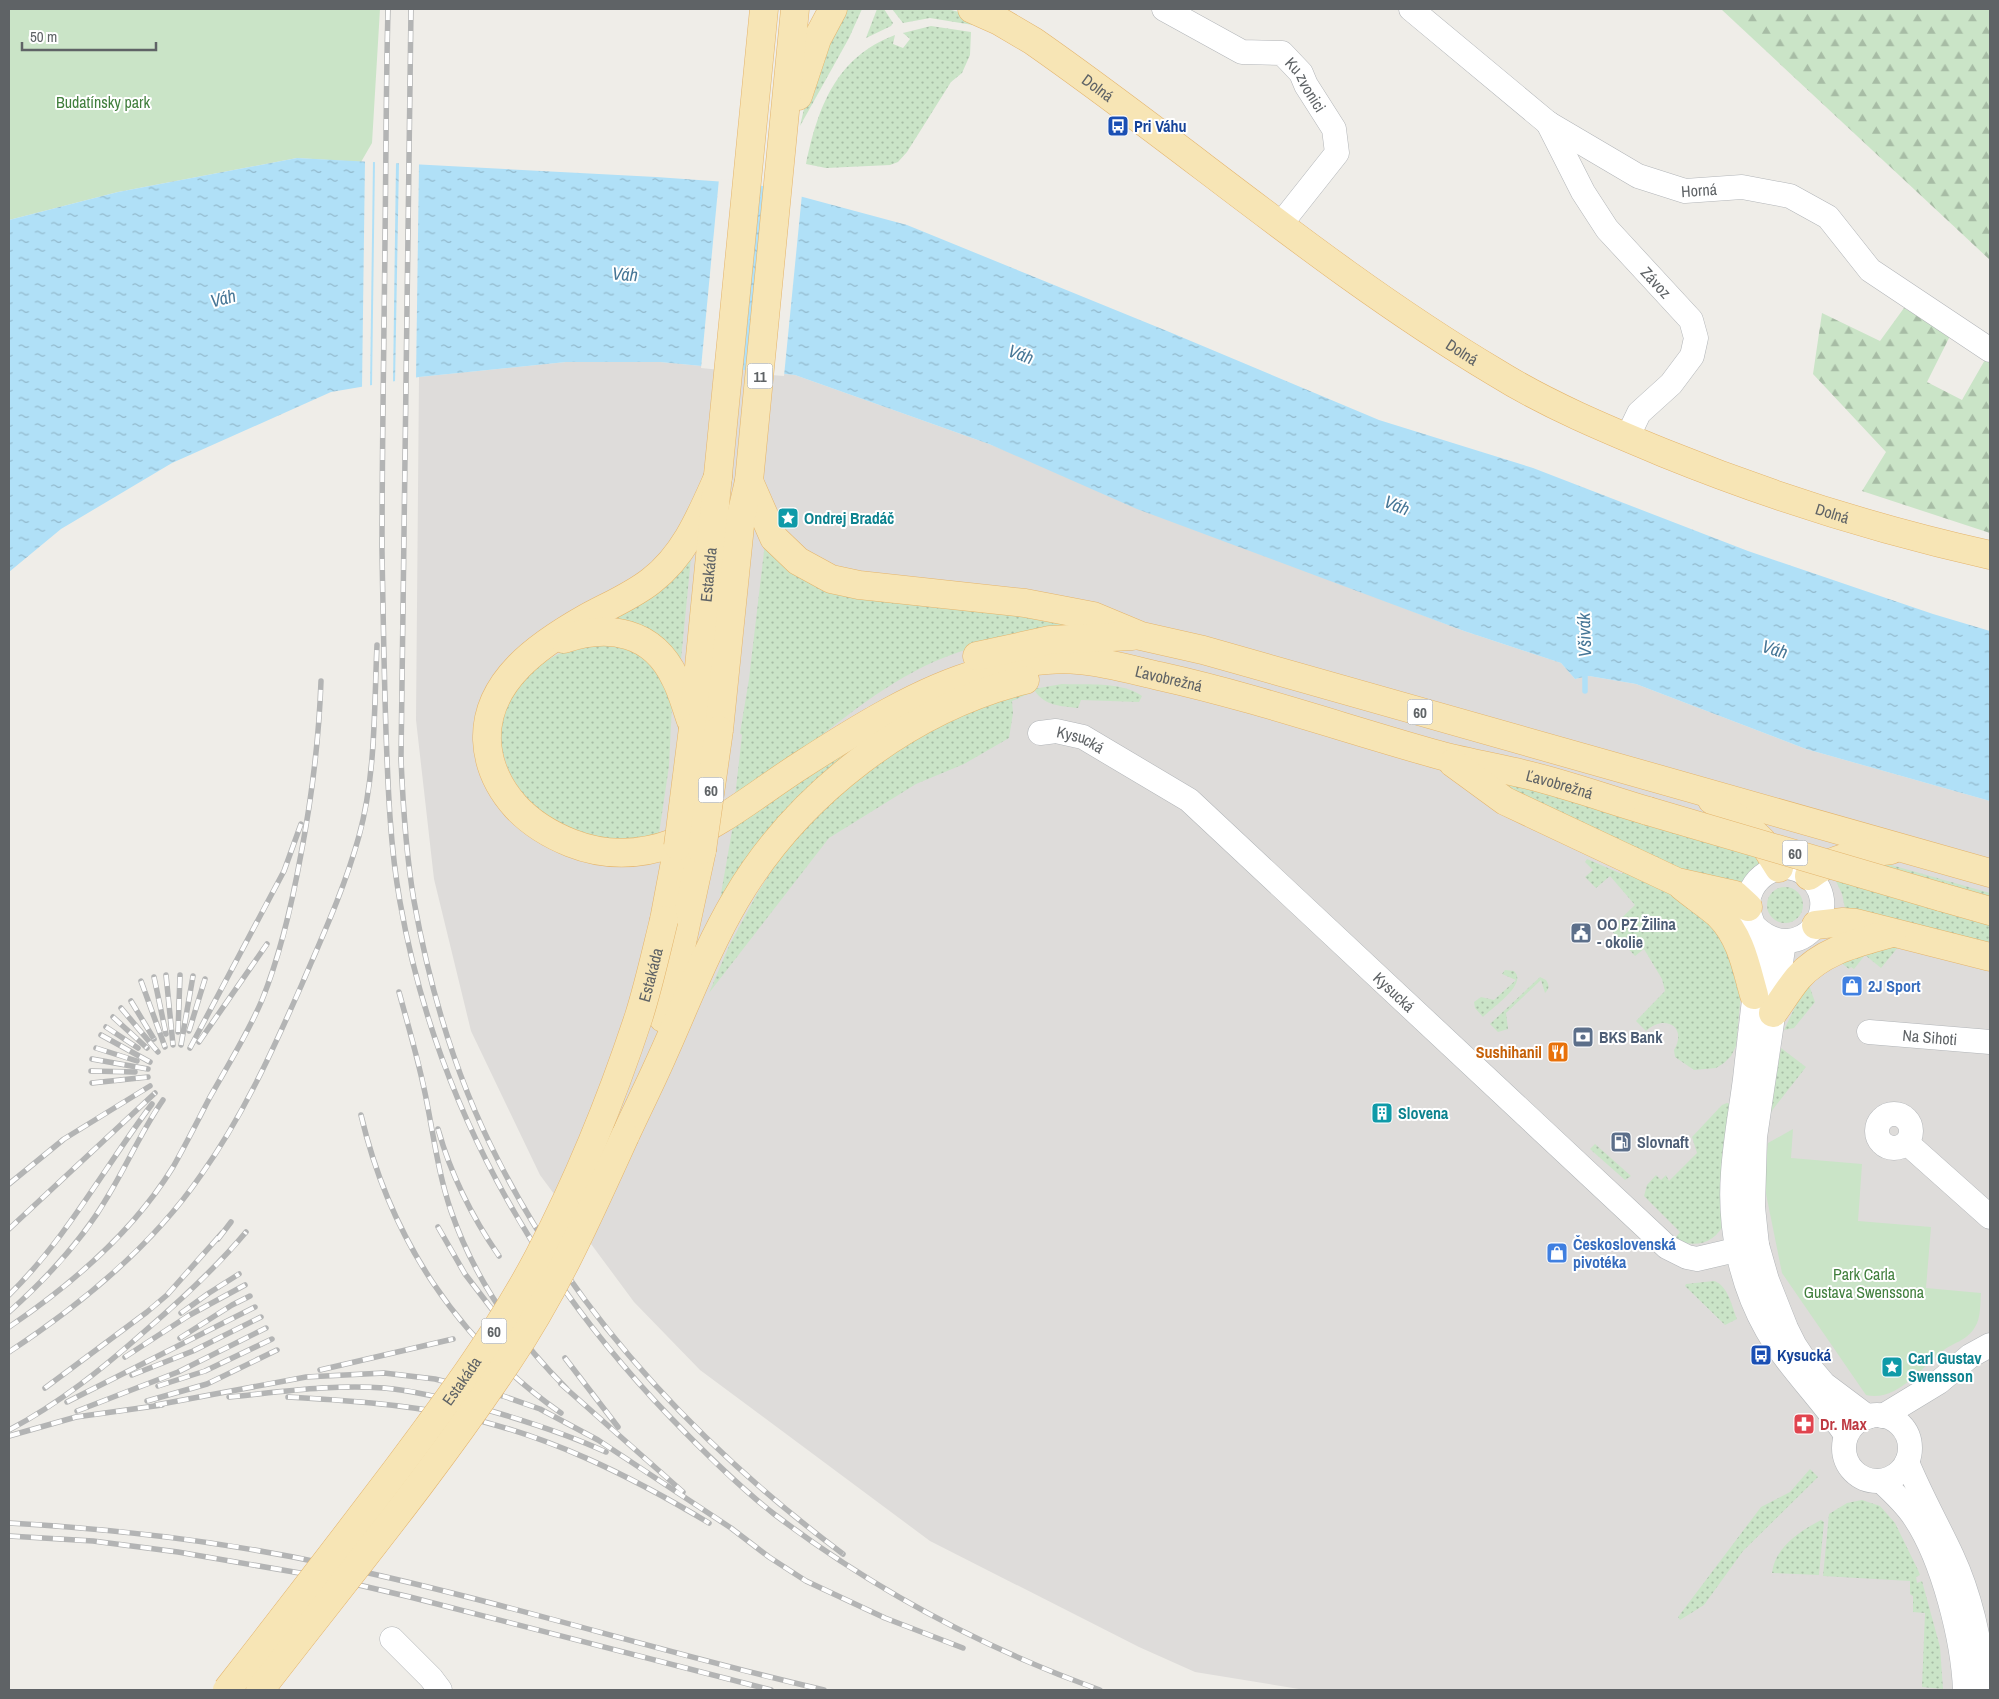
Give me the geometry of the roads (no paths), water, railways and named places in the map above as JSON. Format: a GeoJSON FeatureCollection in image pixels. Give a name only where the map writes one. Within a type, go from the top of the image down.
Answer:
{"type":"FeatureCollection","features":[{"type":"Feature","properties":{"kind":"main road","name":"Estakáda"},"geometry":{"type":"LineString","coordinates":[[260,1690],[420,1483],[509,1360],[561,1274],[625,1136],[678,961],[702,850],[718,478],[764,9]]}},
{"type":"Feature","properties":{"kind":"main road","name":"11"},"geometry":{"type":"LineString","coordinates":[[782,150],[795,9]]}},
{"type":"Feature","properties":{"kind":"main road"},"geometry":{"type":"LineString","coordinates":[[782,150],[817,39],[833,9]]}},
{"type":"Feature","properties":{"kind":"main road","name":"Dolná"},"geometry":{"type":"LineString","coordinates":[[972,9],[1001,15],[1033,41],[1412,320],[1494,372],[1558,407],[1627,438],[1731,480],[1839,516],[1940,544],[1990,555]]}},
{"type":"Feature","properties":{"kind":"main road","name":"Estakáda"},"geometry":{"type":"LineString","coordinates":[[227,1690],[356,1524],[456,1390],[490,1338],[538,1257],[592,1142],[610,1097],[639,1013],[664,920],[684,809],[706,729],[740,516],[749,481],[782,150]]}},
{"type":"Feature","properties":{"kind":"main road"},"geometry":{"type":"LineString","coordinates":[[718,478],[699,520],[680,552],[667,567],[651,582],[583,620],[542,647],[515,669],[496,696],[489,713],[487,747],[490,762],[498,782],[517,808],[532,821],[565,841],[606,854],[630,854],[660,849],[693,835],[735,811],[801,765],[873,707],[908,686],[957,663],[989,652],[1050,640],[1141,636]]}},
{"type":"Feature","properties":{"kind":"main road"},"geometry":{"type":"LineString","coordinates":[[749,481],[774,538],[798,561],[831,579],[859,585],[1025,603],[1093,616],[1141,636]]}},
{"type":"Feature","properties":{"kind":"main road"},"geometry":{"type":"LineString","coordinates":[[542,647],[582,634],[616,632],[633,636],[658,652],[706,729]]}},
{"type":"Feature","properties":{"kind":"main road","name":"Ľavobrežná"},"geometry":{"type":"LineString","coordinates":[[1141,636],[1203,650],[1990,873]]}},
{"type":"Feature","properties":{"kind":"main road"},"geometry":{"type":"LineString","coordinates":[[801,765],[908,703],[976,674],[1045,661],[1075,659],[1126,669]]}},
{"type":"Feature","properties":{"kind":"main road"},"geometry":{"type":"LineString","coordinates":[[625,1136],[702,963],[736,898],[778,840],[834,783],[887,742],[930,716],[985,692],[1056,673],[1126,669]]}},
{"type":"Feature","properties":{"kind":"main road","name":"Ľavobrežná"},"geometry":{"type":"LineString","coordinates":[[1126,669],[1186,682],[1444,756],[1529,775],[1990,911]]}},
{"type":"Feature","properties":{"kind":"main road"},"geometry":{"type":"LineString","coordinates":[[1444,756],[1505,801],[1677,882],[1735,895],[1752,917]]}},
{"type":"Feature","properties":{"kind":"main road"},"geometry":{"type":"LineString","coordinates":[[1699,790],[1741,821],[1762,841],[1780,868]]}},
{"type":"Feature","properties":{"kind":"main road"},"geometry":{"type":"LineString","coordinates":[[1809,876],[1822,866],[1854,855],[1903,849]]}},
{"type":"Feature","properties":{"kind":"main road"},"geometry":{"type":"LineString","coordinates":[[1677,882],[1718,915],[1732,931],[1764,1004],[1829,953],[1849,945],[1894,933]]}},
{"type":"Feature","properties":{"kind":"main road"},"geometry":{"type":"LineString","coordinates":[[1816,925],[1843,922],[1856,923],[1990,957]]}},
{"type":"Feature","properties":{"kind":"street","name":"Ku zvonici"},"geometry":{"type":"LineString","coordinates":[[1164,9],[1242,52],[1282,53],[1301,74],[1334,128],[1337,153],[1280,224]]}},
{"type":"Feature","properties":{"kind":"street","name":"Horná"},"geometry":{"type":"LineString","coordinates":[[1411,9],[1548,123],[1638,176],[1686,191],[1742,187],[1790,196],[1828,218],[1870,270],[1990,350]]}},
{"type":"Feature","properties":{"kind":"street","name":"Závoz"},"geometry":{"type":"LineString","coordinates":[[1548,123],[1583,192],[1608,228],[1692,320],[1696,338],[1692,356],[1671,384],[1639,413],[1627,438]]}},
{"type":"Feature","properties":{"kind":"street","name":"Kysucká"},"geometry":{"type":"LineString","coordinates":[[1040,733],[1056,731],[1083,736],[1189,800],[1667,1247],[1687,1257],[1697,1259],[1748,1248]]}},
{"type":"Feature","properties":{"kind":"street"},"geometry":{"type":"LineString","coordinates":[[1752,917],[1764,935],[1784,942],[1794,941],[1810,932],[1816,925],[1821,915],[1822,899],[1816,884],[1809,876],[1790,868],[1769,871],[1760,877],[1753,886],[1749,896],[1752,917],[1761,944],[1764,1004]]}},
{"type":"Feature","properties":{"kind":"street"},"geometry":{"type":"LineString","coordinates":[[1784,942],[1764,1004],[1733,1173],[1732,1200],[1748,1248],[1767,1280],[1786,1328],[1808,1364],[1824,1384],[1876,1416],[1898,1423],[1907,1436]]}},
{"type":"Feature","properties":{"kind":"street","name":"Na Sihoti"},"geometry":{"type":"LineString","coordinates":[[1869,1032],[1990,1042]]}},
{"type":"Feature","properties":{"kind":"street"},"geometry":{"type":"LineString","coordinates":[[1907,1143],[1990,1217]]}},
{"type":"Feature","properties":{"kind":"street"},"geometry":{"type":"LineString","coordinates":[[1748,1248],[1747,1287],[1766,1329],[1783,1355],[1832,1414],[1846,1436]]}},
{"type":"Feature","properties":{"kind":"street"},"geometry":{"type":"LineString","coordinates":[[1939,1382],[1876,1416],[1855,1424],[1846,1436],[1844,1450],[1847,1463],[1851,1469],[1862,1478],[1871,1481],[1892,1478],[1900,1471],[1909,1454],[1907,1436],[1917,1408],[1939,1382],[1970,1356],[1990,1345]]}},
{"type":"Feature","properties":{"kind":"street"},"geometry":{"type":"LineString","coordinates":[[1906,1462],[1961,1578],[1970,1607],[1977,1677]]}},
{"type":"Feature","properties":{"kind":"street"},"geometry":{"type":"LineString","coordinates":[[1881,1481],[1915,1518],[1927,1541],[1977,1677]]}},
{"type":"Feature","properties":{"kind":"street"},"geometry":{"type":"LineString","coordinates":[[392,1639],[431,1678],[440,1690]]}},
{"type":"Feature","properties":{"kind":"water","name":"Váh"},"geometry":{"type":"Polygon","coordinates":[[[297,158],[755,184],[907,225],[1379,420],[1533,468],[1748,551],[1933,614],[1990,631],[1990,801],[1806,749],[1636,684],[1589,676],[1575,679],[1561,663],[1464,631],[1137,509],[989,444],[795,375],[660,362],[566,362],[419,377],[331,392],[172,463],[61,529],[9,572],[9,220],[118,192],[297,158]]]}},
{"type":"Feature","properties":{"kind":"waterway","name":"Všivák"},"geometry":{"type":"LineString","coordinates":[[1585,671],[1585,691]]}},
{"type":"Feature","properties":{"kind":"railway"},"geometry":{"type":"LineString","coordinates":[[388,9],[382,551],[385,709],[390,817],[400,902],[416,975],[438,1046],[464,1114],[497,1180],[533,1244],[575,1304],[621,1363],[671,1418],[734,1480],[774,1514],[850,1567],[890,1592],[972,1636],[1100,1690]]}},
{"type":"Feature","properties":{"kind":"railway"},"geometry":{"type":"LineString","coordinates":[[411,9],[401,759],[405,830],[411,883],[428,968],[437,1001],[458,1067],[484,1131],[531,1220],[567,1275],[648,1378],[694,1425],[741,1471],[843,1554]]}},
{"type":"Feature","properties":{"kind":"railway"},"geometry":{"type":"LineString","coordinates":[[9,1352],[62,1315],[88,1294],[138,1250],[161,1226],[201,1175],[244,1106],[291,1009],[326,929],[359,836],[369,789],[377,645]]}},
{"type":"Feature","properties":{"kind":"railway"},"geometry":{"type":"LineString","coordinates":[[9,1327],[78,1275],[99,1256],[139,1214],[157,1191],[173,1167],[244,1037],[262,1000],[280,946],[298,873],[314,768],[321,681]]}},
{"type":"Feature","properties":{"kind":"railway"},"geometry":{"type":"LineString","coordinates":[[190,1048],[284,871],[301,824]]}},
{"type":"Feature","properties":{"kind":"railway"},"geometry":{"type":"LineString","coordinates":[[199,1042],[267,944]]}},
{"type":"Feature","properties":{"kind":"railway"},"geometry":{"type":"LineString","coordinates":[[166,975],[173,1045]]}},
{"type":"Feature","properties":{"kind":"railway"},"geometry":{"type":"LineString","coordinates":[[178,1032],[180,975]]}},
{"type":"Feature","properties":{"kind":"railway"},"geometry":{"type":"LineString","coordinates":[[181,1045],[193,976]]}},
{"type":"Feature","properties":{"kind":"railway"},"geometry":{"type":"LineString","coordinates":[[154,977],[166,1034]]}},
{"type":"Feature","properties":{"kind":"railway"},"geometry":{"type":"LineString","coordinates":[[189,1031],[205,979]]}},
{"type":"Feature","properties":{"kind":"railway"},"geometry":{"type":"LineString","coordinates":[[141,981],[165,1047]]}},
{"type":"Feature","properties":{"kind":"railway"},"geometry":{"type":"LineString","coordinates":[[399,992],[421,1075],[443,1184],[460,1236],[484,1283],[513,1327],[566,1388]]}},
{"type":"Feature","properties":{"kind":"railway"},"geometry":{"type":"LineString","coordinates":[[131,1001],[154,1039]]}},
{"type":"Feature","properties":{"kind":"railway"},"geometry":{"type":"LineString","coordinates":[[121,1008],[158,1052]]}},
{"type":"Feature","properties":{"kind":"railway"},"geometry":{"type":"LineString","coordinates":[[113,1017],[147,1048]]}},
{"type":"Feature","properties":{"kind":"railway"},"geometry":{"type":"LineString","coordinates":[[106,1027],[138,1048]]}},
{"type":"Feature","properties":{"kind":"railway"},"geometry":{"type":"LineString","coordinates":[[101,1035],[150,1062]]}},
{"type":"Feature","properties":{"kind":"railway"},"geometry":{"type":"LineString","coordinates":[[96,1048],[137,1061]]}},
{"type":"Feature","properties":{"kind":"railway"},"geometry":{"type":"LineString","coordinates":[[92,1059],[148,1069]]}},
{"type":"Feature","properties":{"kind":"railway"},"geometry":{"type":"LineString","coordinates":[[91,1071],[135,1072]]}},
{"type":"Feature","properties":{"kind":"railway"},"geometry":{"type":"LineString","coordinates":[[92,1083],[148,1077]]}},
{"type":"Feature","properties":{"kind":"railway"},"geometry":{"type":"LineString","coordinates":[[9,1184],[64,1139],[150,1086]]}},
{"type":"Feature","properties":{"kind":"railway"},"geometry":{"type":"LineString","coordinates":[[9,1229],[155,1093]]}},
{"type":"Feature","properties":{"kind":"railway"},"geometry":{"type":"LineString","coordinates":[[9,1312],[63,1258],[98,1213],[148,1123],[163,1100]]}},
{"type":"Feature","properties":{"kind":"railway"},"geometry":{"type":"LineString","coordinates":[[9,1295],[49,1251],[67,1227],[152,1104]]}},
{"type":"Feature","properties":{"kind":"railway"},"geometry":{"type":"LineString","coordinates":[[361,1115],[374,1160],[390,1203],[410,1244],[433,1283],[460,1319],[490,1353],[524,1384],[561,1413]]}},
{"type":"Feature","properties":{"kind":"railway"},"geometry":{"type":"LineString","coordinates":[[438,1129],[449,1163],[463,1195],[499,1256]]}},
{"type":"Feature","properties":{"kind":"railway"},"geometry":{"type":"LineString","coordinates":[[218,1239],[231,1222]]}},
{"type":"Feature","properties":{"kind":"railway"},"geometry":{"type":"LineString","coordinates":[[438,1227],[465,1274],[501,1321]]}},
{"type":"Feature","properties":{"kind":"railway"},"geometry":{"type":"LineString","coordinates":[[9,1430],[63,1397],[113,1359],[197,1284],[246,1232]]}},
{"type":"Feature","properties":{"kind":"railway"},"geometry":{"type":"LineString","coordinates":[[45,1388],[167,1295],[222,1233]]}},
{"type":"Feature","properties":{"kind":"railway"},"geometry":{"type":"LineString","coordinates":[[181,1313],[239,1274]]}},
{"type":"Feature","properties":{"kind":"railway"},"geometry":{"type":"LineString","coordinates":[[125,1357],[188,1316],[245,1285]]}},
{"type":"Feature","properties":{"kind":"railway"},"geometry":{"type":"LineString","coordinates":[[180,1338],[232,1305],[250,1296]]}},
{"type":"Feature","properties":{"kind":"railway"},"geometry":{"type":"LineString","coordinates":[[67,1402],[255,1307]]}},
{"type":"Feature","properties":{"kind":"railway"},"geometry":{"type":"LineString","coordinates":[[132,1375],[193,1351],[261,1317]]}},
{"type":"Feature","properties":{"kind":"railway"},"geometry":{"type":"LineString","coordinates":[[77,1411],[178,1372],[266,1328]]}},
{"type":"Feature","properties":{"kind":"railway"},"geometry":{"type":"LineString","coordinates":[[158,1386],[205,1371],[272,1339]]}},
{"type":"Feature","properties":{"kind":"railway"},"geometry":{"type":"LineString","coordinates":[[320,1370],[453,1339]]}},
{"type":"Feature","properties":{"kind":"railway"},"geometry":{"type":"LineString","coordinates":[[147,1401],[207,1384],[277,1350]]}},
{"type":"Feature","properties":{"kind":"railway"},"geometry":{"type":"LineString","coordinates":[[565,1358],[618,1427]]}},
{"type":"Feature","properties":{"kind":"railway"},"geometry":{"type":"LineString","coordinates":[[156,1405],[306,1377],[384,1373],[435,1379],[503,1396],[540,1409],[598,1440],[731,1528],[769,1557],[806,1581],[885,1618],[963,1648]]}},
{"type":"Feature","properties":{"kind":"railway"},"geometry":{"type":"LineString","coordinates":[[561,1384],[683,1492]]}},
{"type":"Feature","properties":{"kind":"railway"},"geometry":{"type":"LineString","coordinates":[[229,1397],[345,1387],[397,1389],[460,1402],[531,1423],[606,1452]]}},
{"type":"Feature","properties":{"kind":"railway"},"geometry":{"type":"LineString","coordinates":[[288,1397],[392,1405],[455,1415],[489,1423],[522,1433],[586,1458],[679,1505],[709,1523]]}},
{"type":"Feature","properties":{"kind":"railway"},"geometry":{"type":"LineString","coordinates":[[9,1436],[76,1417],[162,1405]]}},
{"type":"Feature","properties":{"kind":"railway"},"geometry":{"type":"LineString","coordinates":[[9,1523],[91,1529],[212,1543],[332,1565],[456,1594],[824,1690]]}},
{"type":"Feature","properties":{"kind":"railway"},"geometry":{"type":"LineString","coordinates":[[9,1536],[93,1541],[178,1552],[329,1578],[771,1690]]}},
{"type":"Feature","properties":{"kind":"place","name":"Pri Váhu"},"geometry":{"type":"Point","coordinates":[1118,126]}},
{"type":"Feature","properties":{"kind":"place","name":"Ondrej Bradáč"},"geometry":{"type":"Point","coordinates":[788,518]}},
{"type":"Feature","properties":{"kind":"place","name":"OO PZ Žilina - okolie"},"geometry":{"type":"Point","coordinates":[1581,933]}},
{"type":"Feature","properties":{"kind":"place","name":"2J Sport"},"geometry":{"type":"Point","coordinates":[1852,986]}},
{"type":"Feature","properties":{"kind":"place","name":"BKS Bank"},"geometry":{"type":"Point","coordinates":[1583,1037]}},
{"type":"Feature","properties":{"kind":"place","name":"Sushihanil"},"geometry":{"type":"Point","coordinates":[1558,1052]}},
{"type":"Feature","properties":{"kind":"place","name":"Slovena"},"geometry":{"type":"Point","coordinates":[1382,1113]}},
{"type":"Feature","properties":{"kind":"place","name":"Slovnaft"},"geometry":{"type":"Point","coordinates":[1621,1142]}},
{"type":"Feature","properties":{"kind":"place","name":"Československá pivotéka"},"geometry":{"type":"Point","coordinates":[1557,1253]}},
{"type":"Feature","properties":{"kind":"place","name":"Kysucká"},"geometry":{"type":"Point","coordinates":[1761,1355]}},
{"type":"Feature","properties":{"kind":"place","name":"Carl Gustav Swensson"},"geometry":{"type":"Point","coordinates":[1892,1367]}},
{"type":"Feature","properties":{"kind":"place","name":"Dr. Max"},"geometry":{"type":"Point","coordinates":[1804,1424]}},
{"type":"Feature","properties":{"kind":"park label","name":"Budatínsky park"},"geometry":{"type":"Point","coordinates":[103,102]}},
{"type":"Feature","properties":{"kind":"park label","name":"Park Carla Gustava Swenssona"},"geometry":{"type":"Point","coordinates":[1864,1283]}}]}
